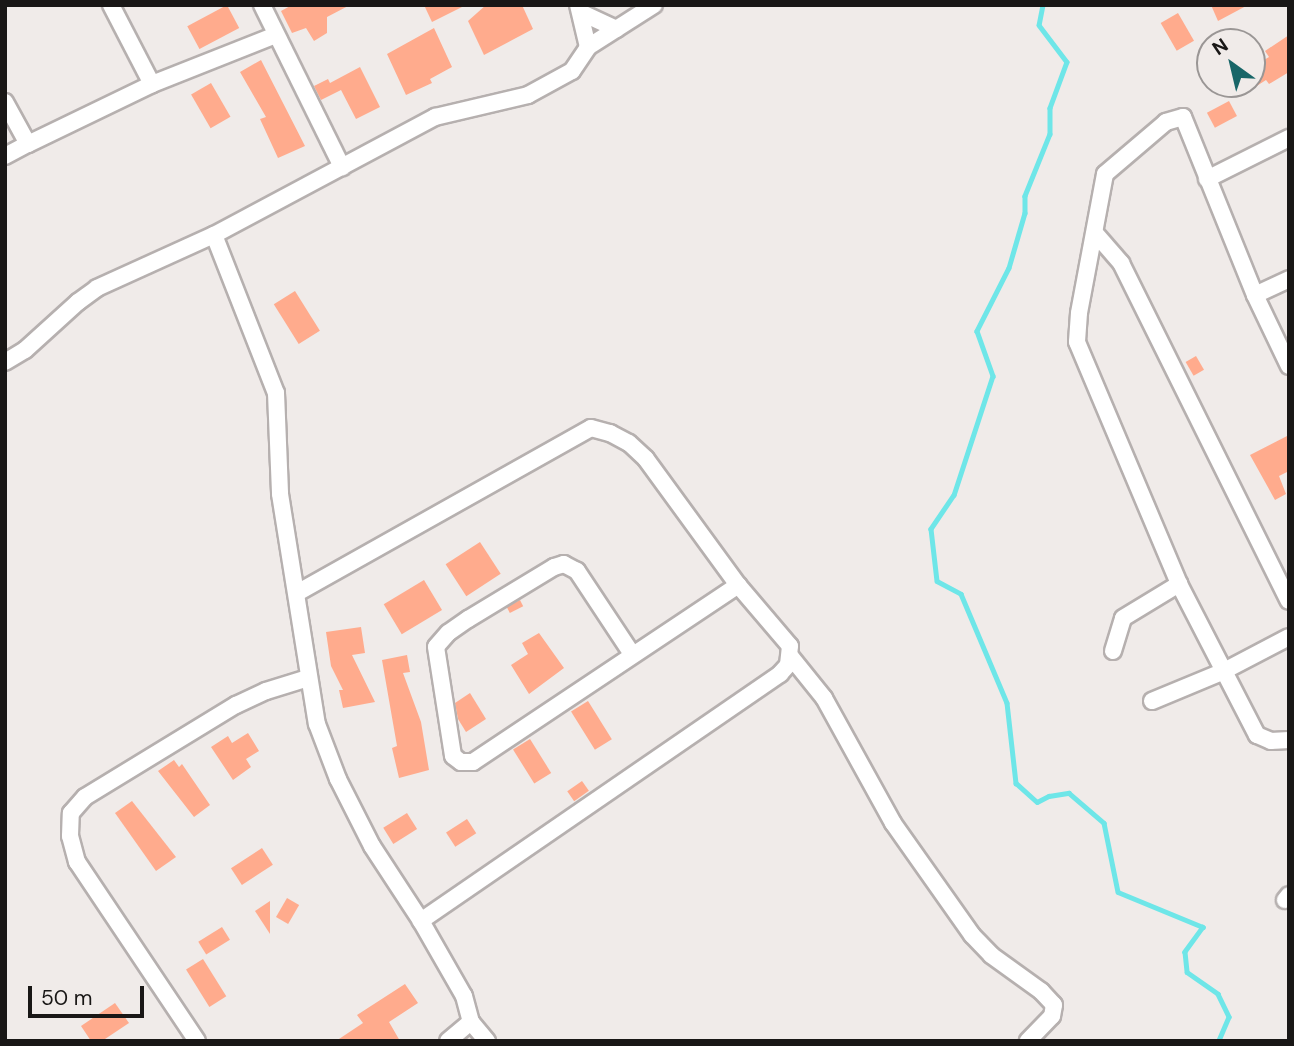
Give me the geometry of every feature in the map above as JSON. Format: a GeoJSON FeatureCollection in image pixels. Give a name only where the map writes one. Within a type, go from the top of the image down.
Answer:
{"type":"FeatureCollection","features":[{"type":"Feature","properties":{"kind":"street"},"geometry":{"type":"LineString","coordinates":[[111,5],[152,84]]}},
{"type":"Feature","properties":{"kind":"street"},"geometry":{"type":"LineString","coordinates":[[261,5],[342,167]]}},
{"type":"Feature","properties":{"kind":"street"},"geometry":{"type":"LineString","coordinates":[[5,362],[25,350],[97,288],[214,235],[435,117],[528,95],[572,71],[588,47],[654,5]]}},
{"type":"Feature","properties":{"kind":"street"},"geometry":{"type":"LineString","coordinates":[[580,9],[617,29]]}},
{"type":"Feature","properties":{"kind":"street"},"geometry":{"type":"LineString","coordinates":[[580,9],[588,47]]}},
{"type":"Feature","properties":{"kind":"street"},"geometry":{"type":"LineString","coordinates":[[5,156],[152,84],[276,35]]}},
{"type":"Feature","properties":{"kind":"street"},"geometry":{"type":"LineString","coordinates":[[5,102],[28,144]]}},
{"type":"Feature","properties":{"kind":"street"},"geometry":{"type":"LineString","coordinates":[[1289,366],[1255,295],[1182,117],[1166,122],[1105,174],[1080,303],[1077,342],[1179,584],[1257,735],[1271,741],[1289,740]]}},
{"type":"Feature","properties":{"kind":"street"},"geometry":{"type":"LineString","coordinates":[[1207,179],[1289,138]]}},
{"type":"Feature","properties":{"kind":"street"},"geometry":{"type":"LineString","coordinates":[[1095,233],[1121,263],[1289,601]]}},
{"type":"Feature","properties":{"kind":"street"},"geometry":{"type":"LineString","coordinates":[[214,235],[276,393],[280,494],[317,724],[338,779],[372,846],[421,921],[464,996],[471,1022],[487,1041]]}},
{"type":"Feature","properties":{"kind":"street"},"geometry":{"type":"LineString","coordinates":[[1255,295],[1289,279]]}},
{"type":"Feature","properties":{"kind":"street"},"geometry":{"type":"LineString","coordinates":[[297,593],[591,428],[610,433],[629,443],[646,459],[738,585],[790,646],[791,657],[824,698],[893,823],[972,935],[991,955],[1041,991],[1054,1005],[1052,1016],[1028,1041]]}},
{"type":"Feature","properties":{"kind":"street"},"geometry":{"type":"LineString","coordinates":[[632,654],[577,571],[564,564],[554,567],[468,619],[448,633],[436,647],[453,755],[461,762],[473,762],[738,585]]}},
{"type":"Feature","properties":{"kind":"street"},"geometry":{"type":"LineString","coordinates":[[1114,651],[1123,618],[1130,611],[1179,584]]}},
{"type":"Feature","properties":{"kind":"street"},"geometry":{"type":"LineString","coordinates":[[1152,701],[1224,671],[1289,637]]}},
{"type":"Feature","properties":{"kind":"street"},"geometry":{"type":"LineString","coordinates":[[421,921],[780,674],[791,657]]}},
{"type":"Feature","properties":{"kind":"street"},"geometry":{"type":"LineString","coordinates":[[197,1041],[77,862],[70,836],[71,813],[85,797],[236,705],[266,691],[308,678]]}},
{"type":"Feature","properties":{"kind":"street"},"geometry":{"type":"LineString","coordinates":[[448,1041],[471,1022]]}},
{"type":"Feature","properties":{"kind":"building"},"geometry":{"type":"Polygon","coordinates":[[[227,5],[239,28],[199,49],[187,26],[227,5]]]}},
{"type":"Feature","properties":{"kind":"building"},"geometry":{"type":"Polygon","coordinates":[[[292,5],[350,5],[327,17],[327,33],[314,41],[306,28],[292,33],[281,11],[292,5]]]}},
{"type":"Feature","properties":{"kind":"building"},"geometry":{"type":"Polygon","coordinates":[[[424,5],[466,5],[432,22],[424,5]]]}},
{"type":"Feature","properties":{"kind":"building"},"geometry":{"type":"Polygon","coordinates":[[[486,5],[522,5],[533,29],[484,55],[468,21],[486,5]]]}},
{"type":"Feature","properties":{"kind":"building"},"geometry":{"type":"Polygon","coordinates":[[[1211,5],[1248,5],[1218,21],[1211,5]]]}},
{"type":"Feature","properties":{"kind":"building"},"geometry":{"type":"Polygon","coordinates":[[[1178,13],[1194,41],[1177,51],[1161,23],[1178,13]]]}},
{"type":"Feature","properties":{"kind":"building"},"geometry":{"type":"Polygon","coordinates":[[[434,28],[452,67],[430,79],[432,83],[406,95],[387,54],[434,28]]]}},
{"type":"Feature","properties":{"kind":"building"},"geometry":{"type":"Polygon","coordinates":[[[1289,35],[1289,72],[1269,84],[1266,80],[1266,59],[1269,57],[1266,50],[1289,35]]]}},
{"type":"Feature","properties":{"kind":"building"},"geometry":{"type":"Polygon","coordinates":[[[261,60],[305,146],[278,158],[260,119],[266,117],[240,72],[261,60]]]}},
{"type":"Feature","properties":{"kind":"building"},"geometry":{"type":"Polygon","coordinates":[[[360,67],[380,107],[356,119],[341,90],[321,100],[314,86],[328,79],[330,83],[360,67]]]}},
{"type":"Feature","properties":{"kind":"building"},"geometry":{"type":"Polygon","coordinates":[[[211,83],[230,117],[211,128],[191,94],[211,83]]]}},
{"type":"Feature","properties":{"kind":"building"},"geometry":{"type":"Polygon","coordinates":[[[1229,101],[1237,116],[1215,128],[1207,113],[1229,101]]]}},
{"type":"Feature","properties":{"kind":"building"},"geometry":{"type":"Polygon","coordinates":[[[295,291],[320,331],[299,344],[274,304],[295,291]]]}},
{"type":"Feature","properties":{"kind":"building"},"geometry":{"type":"Polygon","coordinates":[[[1196,356],[1204,370],[1194,376],[1186,362],[1196,356]]]}},
{"type":"Feature","properties":{"kind":"building"},"geometry":{"type":"Polygon","coordinates":[[[1289,435],[1289,471],[1279,476],[1286,494],[1275,500],[1250,455],[1289,435]]]}},
{"type":"Feature","properties":{"kind":"building"},"geometry":{"type":"Polygon","coordinates":[[[480,542],[501,574],[466,596],[446,564],[480,542]]]}},
{"type":"Feature","properties":{"kind":"building"},"geometry":{"type":"Polygon","coordinates":[[[424,580],[442,610],[402,634],[384,604],[424,580]]]}},
{"type":"Feature","properties":{"kind":"building"},"geometry":{"type":"Polygon","coordinates":[[[520,600],[523,606],[510,613],[507,607],[520,600]]]}},
{"type":"Feature","properties":{"kind":"building"},"geometry":{"type":"Polygon","coordinates":[[[361,627],[365,653],[352,655],[375,702],[343,708],[339,690],[343,690],[331,666],[326,632],[361,627]]]}},
{"type":"Feature","properties":{"kind":"building"},"geometry":{"type":"Polygon","coordinates":[[[539,633],[564,668],[529,694],[511,665],[528,654],[522,643],[539,633]]]}},
{"type":"Feature","properties":{"kind":"building"},"geometry":{"type":"Polygon","coordinates":[[[407,655],[410,672],[403,673],[421,722],[429,770],[399,778],[392,748],[397,746],[382,660],[407,655]]]}},
{"type":"Feature","properties":{"kind":"building"},"geometry":{"type":"Polygon","coordinates":[[[470,693],[486,719],[466,732],[458,719],[455,703],[470,693]]]}},
{"type":"Feature","properties":{"kind":"building"},"geometry":{"type":"Polygon","coordinates":[[[588,701],[612,739],[595,750],[571,712],[588,701]]]}},
{"type":"Feature","properties":{"kind":"building"},"geometry":{"type":"Polygon","coordinates":[[[248,733],[259,751],[246,759],[251,767],[233,780],[211,747],[228,736],[232,743],[248,733]]]}},
{"type":"Feature","properties":{"kind":"building"},"geometry":{"type":"Polygon","coordinates":[[[530,739],[551,773],[534,784],[513,750],[530,739]]]}},
{"type":"Feature","properties":{"kind":"building"},"geometry":{"type":"Polygon","coordinates":[[[174,760],[179,767],[182,764],[210,805],[194,817],[158,771],[174,760]]]}},
{"type":"Feature","properties":{"kind":"building"},"geometry":{"type":"Polygon","coordinates":[[[582,781],[589,791],[574,801],[567,791],[582,781]]]}},
{"type":"Feature","properties":{"kind":"building"},"geometry":{"type":"Polygon","coordinates":[[[132,801],[176,857],[156,871],[115,813],[132,801]]]}},
{"type":"Feature","properties":{"kind":"building"},"geometry":{"type":"Polygon","coordinates":[[[407,813],[417,829],[393,844],[383,828],[407,813]]]}},
{"type":"Feature","properties":{"kind":"building"},"geometry":{"type":"Polygon","coordinates":[[[467,819],[476,833],[455,847],[446,833],[467,819]]]}},
{"type":"Feature","properties":{"kind":"building"},"geometry":{"type":"Polygon","coordinates":[[[262,848],[273,865],[242,885],[231,868],[262,848]]]}},
{"type":"Feature","properties":{"kind":"building"},"geometry":{"type":"Polygon","coordinates":[[[287,898],[299,905],[288,924],[276,917],[287,898]]]}},
{"type":"Feature","properties":{"kind":"building"},"geometry":{"type":"Polygon","coordinates":[[[270,901],[270,934],[255,911],[270,901]]]}},
{"type":"Feature","properties":{"kind":"building"},"geometry":{"type":"Polygon","coordinates":[[[222,927],[230,940],[206,955],[198,942],[222,927]]]}},
{"type":"Feature","properties":{"kind":"building"},"geometry":{"type":"Polygon","coordinates":[[[203,959],[226,996],[209,1007],[186,970],[203,959]]]}},
{"type":"Feature","properties":{"kind":"building"},"geometry":{"type":"Polygon","coordinates":[[[405,984],[418,1003],[389,1022],[400,1041],[336,1041],[363,1023],[357,1015],[405,984]]]}},
{"type":"Feature","properties":{"kind":"building"},"geometry":{"type":"Polygon","coordinates":[[[115,1003],[129,1023],[102,1041],[91,1041],[81,1026],[115,1003]]]}},
{"type":"Feature","properties":{"kind":"waterway"},"geometry":{"type":"LineString","coordinates":[[1043,5],[1039,25],[1067,62],[1050,108],[1050,134],[1025,196],[1025,213],[1009,268],[977,331],[993,376],[954,495],[931,529],[937,581],[961,594],[1007,703],[1016,783],[1037,802],[1049,796],[1069,793],[1104,823],[1118,892],[1203,927],[1185,952],[1187,972],[1218,994],[1229,1017],[1219,1041]]}}]}
